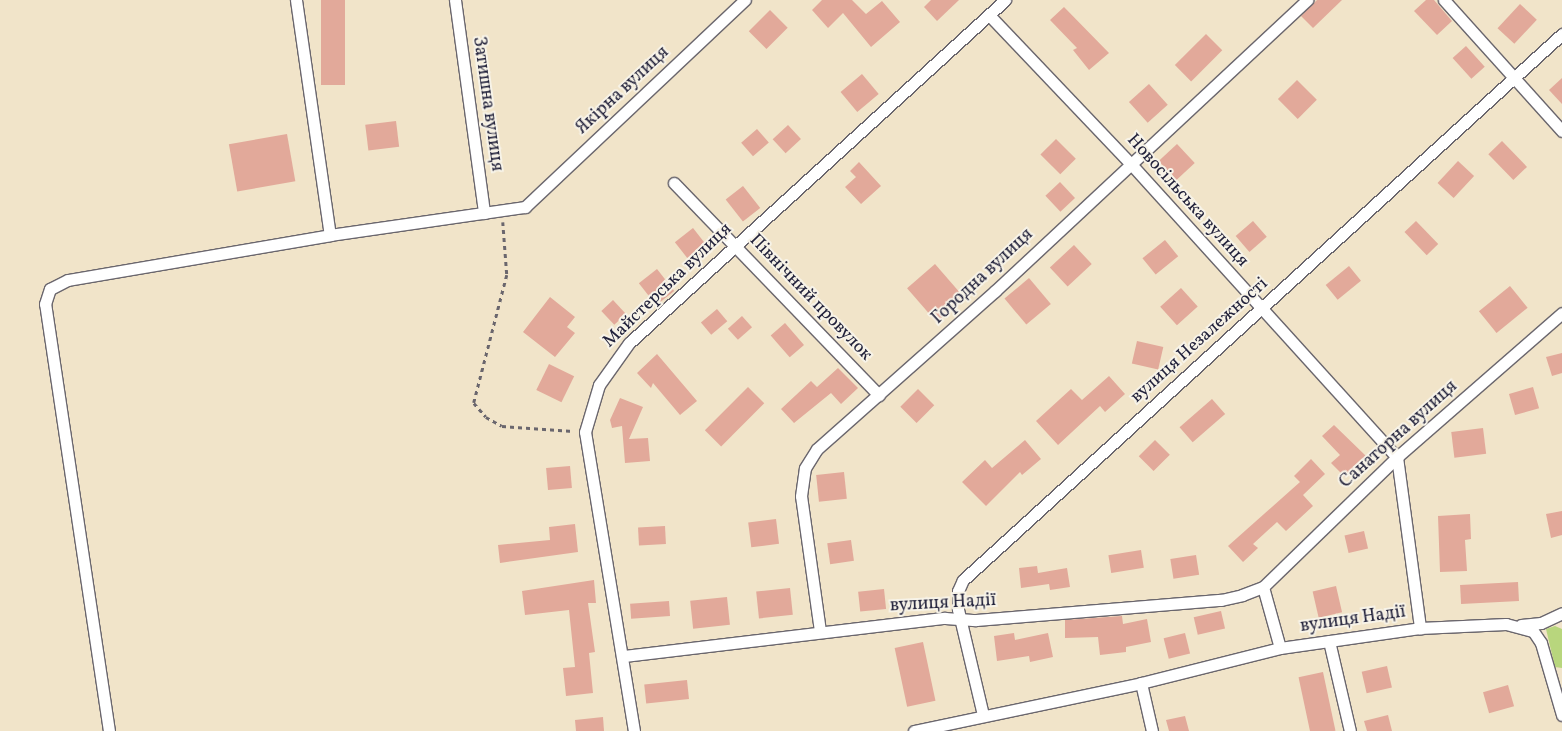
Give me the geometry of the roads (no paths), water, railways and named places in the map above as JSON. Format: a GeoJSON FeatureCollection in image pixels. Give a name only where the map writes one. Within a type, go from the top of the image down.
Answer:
{"type":"FeatureCollection","features":[{"type":"Feature","properties":{"kind":"street"},"geometry":{"type":"LineString","coordinates":[[296,0],[330,235]]}},
{"type":"Feature","properties":{"kind":"street","name":"Затишна вулиця"},"geometry":{"type":"LineString","coordinates":[[455,0],[484,213]]}},
{"type":"Feature","properties":{"kind":"street","name":"Якірна вулиця"},"geometry":{"type":"LineString","coordinates":[[484,213],[525,207],[745,0]]}},
{"type":"Feature","properties":{"kind":"street","name":"Майстерська вулиця"},"geometry":{"type":"LineString","coordinates":[[634,731],[624,656],[585,432],[598,385],[610,366],[629,343],[1005,0]]}},
{"type":"Feature","properties":{"kind":"street","name":"Городна вулиця"},"geometry":{"type":"LineString","coordinates":[[820,631],[802,481],[817,449],[995,291],[1130,163],[1307,0]]}},
{"type":"Feature","properties":{"kind":"street"},"geometry":{"type":"LineString","coordinates":[[1444,0],[1562,131]]}},
{"type":"Feature","properties":{"kind":"street","name":"Новосільська вулиця"},"geometry":{"type":"LineString","coordinates":[[989,15],[1130,163],[1397,457]]}},
{"type":"Feature","properties":{"kind":"street","name":"вулиця Незалежності"},"geometry":{"type":"LineString","coordinates":[[983,715],[960,618],[958,591],[970,572],[1562,34]]}},
{"type":"Feature","properties":{"kind":"street","name":"Північний провулок"},"geometry":{"type":"LineString","coordinates":[[674,182],[879,395]]}},
{"type":"Feature","properties":{"kind":"street"},"geometry":{"type":"LineString","coordinates":[[109,731],[46,297],[58,282],[68,280],[330,235],[484,213]]}},
{"type":"Feature","properties":{"kind":"street","name":"Санаторна вулиця"},"geometry":{"type":"LineString","coordinates":[[1263,587],[1397,457],[1562,313]]}},
{"type":"Feature","properties":{"kind":"street"},"geometry":{"type":"LineString","coordinates":[[1397,457],[1420,628]]}},
{"type":"Feature","properties":{"kind":"street"},"geometry":{"type":"LineString","coordinates":[[1263,587],[1280,648]]}},
{"type":"Feature","properties":{"kind":"street","name":"вулиця Надії"},"geometry":{"type":"LineString","coordinates":[[624,656],[820,631],[960,618],[976,620],[1221,600],[1263,587]]}},
{"type":"Feature","properties":{"kind":"street","name":"вулиця Надії"},"geometry":{"type":"LineString","coordinates":[[914,731],[959,727],[983,715],[1141,683],[1280,648],[1420,628],[1541,623],[1562,613]]}},
{"type":"Feature","properties":{"kind":"street"},"geometry":{"type":"LineString","coordinates":[[1521,625],[1533,631],[1541,643],[1562,715]]}},
{"type":"Feature","properties":{"kind":"street"},"geometry":{"type":"LineString","coordinates":[[1329,641],[1350,731]]}},
{"type":"Feature","properties":{"kind":"street"},"geometry":{"type":"LineString","coordinates":[[1141,683],[1152,731]]}}]}
